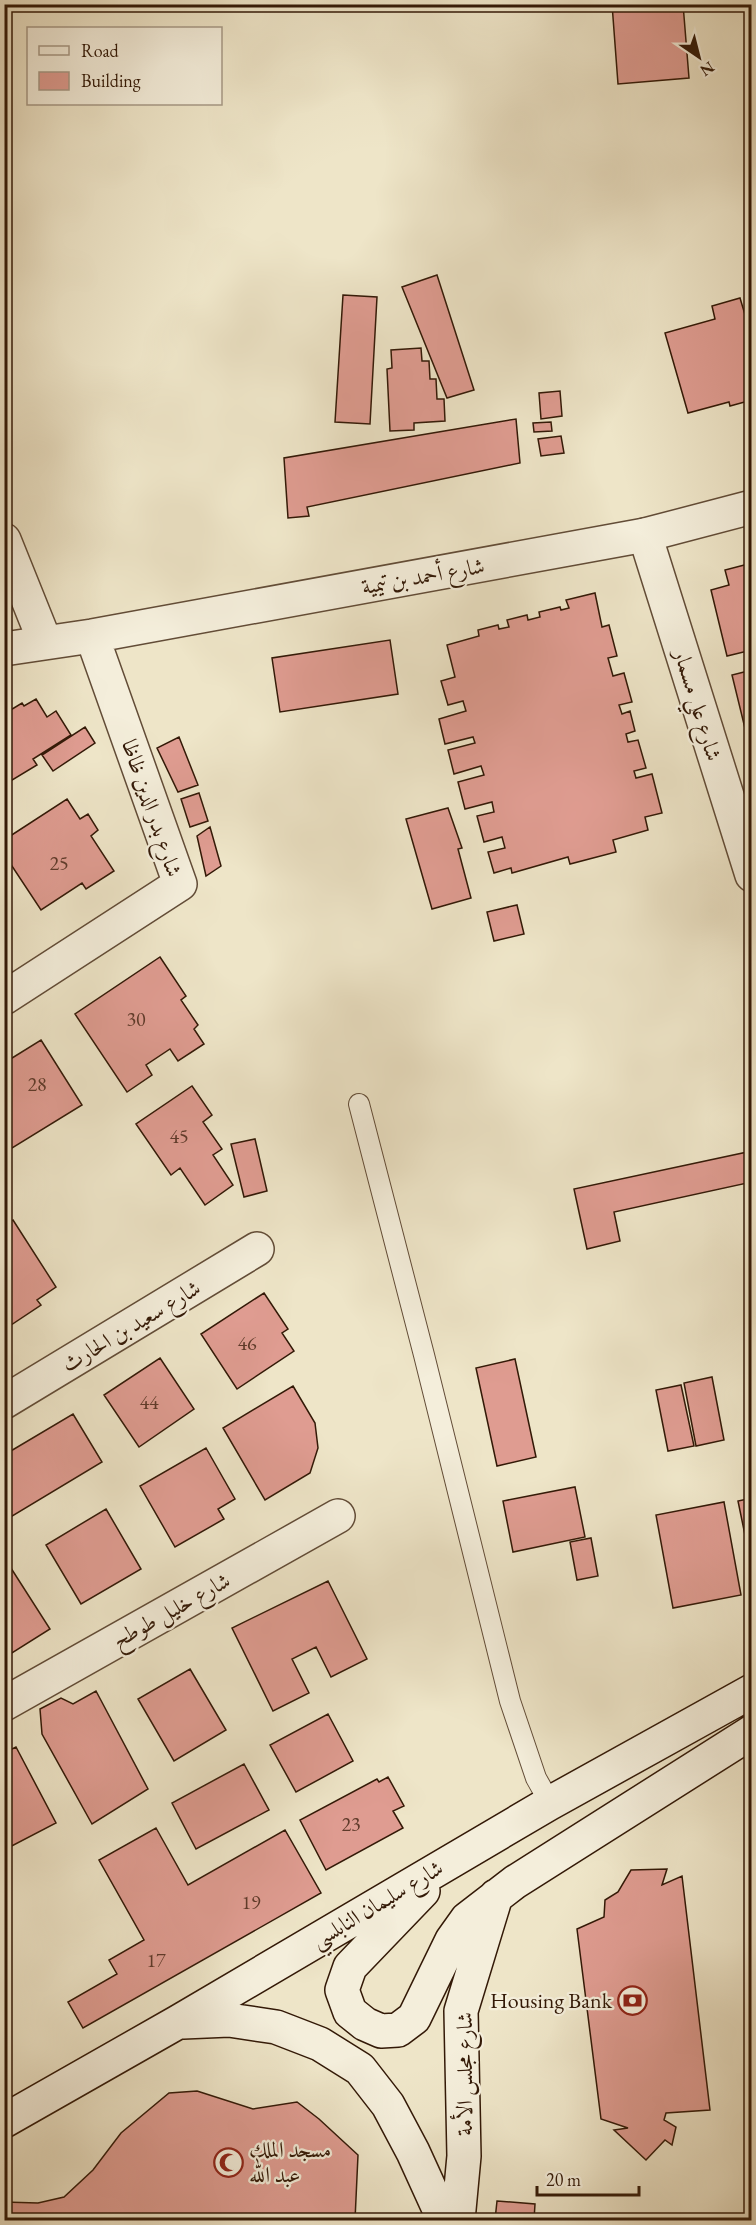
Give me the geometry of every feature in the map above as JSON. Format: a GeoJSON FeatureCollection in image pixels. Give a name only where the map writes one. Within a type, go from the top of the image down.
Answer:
{"type":"FeatureCollection","features":[{"type":"Feature","properties":{"kind":"street","name":"شارع أحمد بن تيمية"},"geometry":{"type":"LineString","coordinates":[[4,649],[92,636],[645,535],[752,507]]}},
{"type":"Feature","properties":{"kind":"street","name":"شارع علي مسمار"},"geometry":{"type":"LineString","coordinates":[[645,535],[752,875]]}},
{"type":"Feature","properties":{"kind":"street"},"geometry":{"type":"LineString","coordinates":[[4,540],[45,642]]}},
{"type":"Feature","properties":{"kind":"street","name":"شارع بدر الدين ظاظا"},"geometry":{"type":"LineString","coordinates":[[4,998],[180,885],[92,636]]}},
{"type":"Feature","properties":{"kind":"street","name":"شارع سعيد بن الحارث"},"geometry":{"type":"LineString","coordinates":[[4,1402],[257,1249]]}},
{"type":"Feature","properties":{"kind":"street","name":"شارع خليل طوطح"},"geometry":{"type":"LineString","coordinates":[[4,1704],[338,1516]]}},
{"type":"Feature","properties":{"kind":"street","name":"شارع سليمان النابلسي"},"geometry":{"type":"LineString","coordinates":[[7,2118],[178,2022],[550,1803],[752,1691]]}},
{"type":"Feature","properties":{"kind":"street"},"geometry":{"type":"LineString","coordinates":[[456,1858],[350,1967],[342,1990],[350,2012],[365,2024],[381,2031],[398,2030],[414,2018],[452,1940],[467,1919],[515,1882],[752,1732]]}},
{"type":"Feature","properties":{"kind":"street","name":"شارع مجلس الأمة"},"geometry":{"type":"LineString","coordinates":[[458,2220],[464,2156],[461,2012],[496,1896]]}},
{"type":"Feature","properties":{"kind":"street"},"geometry":{"type":"LineString","coordinates":[[178,2022],[229,2020],[276,2027],[320,2044],[360,2069],[388,2105],[413,2152],[444,2220]]}},
{"type":"Feature","properties":{"kind":"lane"},"geometry":{"type":"LineString","coordinates":[[359,1104],[510,1701],[536,1778],[550,1803]]}},
{"type":"Feature","properties":{"kind":"building"},"geometry":{"type":"Polygon","coordinates":[[[612,4],[683,4],[689,78],[618,84],[612,4]]]}},
{"type":"Feature","properties":{"kind":"building"},"geometry":{"type":"Polygon","coordinates":[[[437,275],[474,390],[447,398],[402,287],[437,275]]]}},
{"type":"Feature","properties":{"kind":"building"},"geometry":{"type":"Polygon","coordinates":[[[343,295],[377,297],[370,424],[335,422],[343,295]]]}},
{"type":"Feature","properties":{"kind":"building"},"geometry":{"type":"Polygon","coordinates":[[[740,298],[752,338],[752,400],[730,406],[729,402],[688,413],[665,333],[715,319],[712,306],[740,298]]]}},
{"type":"Feature","properties":{"kind":"building"},"geometry":{"type":"Polygon","coordinates":[[[421,348],[422,361],[429,361],[430,379],[436,379],[437,399],[444,399],[445,421],[414,423],[414,430],[390,431],[387,369],[392,368],[391,350],[421,348]]]}},
{"type":"Feature","properties":{"kind":"building"},"geometry":{"type":"Polygon","coordinates":[[[560,391],[562,416],[541,419],[539,393],[560,391]]]}},
{"type":"Feature","properties":{"kind":"building"},"geometry":{"type":"Polygon","coordinates":[[[516,419],[520,463],[307,507],[309,516],[288,518],[284,458],[516,419]]]}},
{"type":"Feature","properties":{"kind":"building"},"geometry":{"type":"Polygon","coordinates":[[[551,422],[552,431],[534,432],[533,423],[551,422]]]}},
{"type":"Feature","properties":{"kind":"building"},"geometry":{"type":"Polygon","coordinates":[[[561,436],[564,453],[541,456],[538,439],[561,436]]]}},
{"type":"Feature","properties":{"kind":"building"},"geometry":{"type":"Polygon","coordinates":[[[752,563],[752,650],[727,656],[711,590],[729,585],[725,570],[752,563]]]}},
{"type":"Feature","properties":{"kind":"building"},"geometry":{"type":"Polygon","coordinates":[[[595,593],[602,627],[609,625],[617,656],[608,658],[613,676],[624,673],[632,702],[619,705],[622,714],[630,711],[635,731],[626,734],[628,742],[638,740],[646,768],[634,771],[636,778],[652,774],[662,813],[645,817],[648,830],[613,840],[616,852],[570,864],[568,857],[512,873],[511,868],[494,873],[488,852],[505,848],[502,837],[484,842],[477,816],[494,812],[492,802],[465,809],[458,782],[484,775],[481,766],[454,774],[448,750],[475,743],[473,737],[445,744],[439,719],[466,711],[463,701],[448,705],[441,681],[455,677],[447,645],[479,636],[478,630],[498,625],[499,629],[509,627],[507,620],[527,615],[528,620],[540,617],[539,612],[560,607],[561,610],[569,608],[566,600],[595,593]]]}},
{"type":"Feature","properties":{"kind":"building"},"geometry":{"type":"Polygon","coordinates":[[[390,640],[398,694],[280,712],[272,658],[390,640]]]}},
{"type":"Feature","properties":{"kind":"building"},"geometry":{"type":"Polygon","coordinates":[[[752,670],[752,748],[750,749],[732,675],[752,670]]]}},
{"type":"Feature","properties":{"kind":"building"},"geometry":{"type":"Polygon","coordinates":[[[36,699],[47,717],[56,711],[71,735],[33,759],[37,765],[4,785],[4,714],[22,703],[24,706],[36,699]]]}},
{"type":"Feature","properties":{"kind":"building"},"geometry":{"type":"Polygon","coordinates":[[[85,727],[95,743],[53,771],[42,755],[85,727]]]}},
{"type":"Feature","properties":{"kind":"building"},"geometry":{"type":"Polygon","coordinates":[[[179,737],[198,785],[178,792],[157,748],[179,737]]]}},
{"type":"Feature","properties":{"kind":"building"},"geometry":{"type":"Polygon","coordinates":[[[199,793],[208,821],[190,827],[181,799],[199,793]]]}},
{"type":"Feature","properties":{"kind":"building"},"geometry":{"type":"Polygon","coordinates":[[[67,799],[80,819],[88,814],[98,830],[91,836],[114,871],[86,889],[82,883],[41,910],[4,854],[4,840],[67,799]]]}},
{"type":"Feature","properties":{"kind":"building"},"geometry":{"type":"Polygon","coordinates":[[[448,808],[462,848],[458,849],[471,898],[432,909],[406,819],[448,808]]]}},
{"type":"Feature","properties":{"kind":"building"},"geometry":{"type":"Polygon","coordinates":[[[210,827],[221,866],[206,876],[197,836],[210,827]]]}},
{"type":"Feature","properties":{"kind":"building"},"geometry":{"type":"Polygon","coordinates":[[[517,905],[524,934],[494,941],[487,912],[517,905]]]}},
{"type":"Feature","properties":{"kind":"building"},"geometry":{"type":"Polygon","coordinates":[[[160,957],[186,996],[181,1000],[198,1025],[194,1029],[204,1044],[178,1061],[170,1049],[146,1065],[152,1075],[127,1092],[75,1014],[160,957]]]}},
{"type":"Feature","properties":{"kind":"building"},"geometry":{"type":"Polygon","coordinates":[[[41,1040],[82,1105],[4,1153],[4,1063],[41,1040]]]}},
{"type":"Feature","properties":{"kind":"building"},"geometry":{"type":"Polygon","coordinates":[[[192,1086],[212,1115],[203,1122],[222,1149],[213,1155],[233,1185],[205,1205],[180,1168],[171,1175],[136,1124],[192,1086]]]}},
{"type":"Feature","properties":{"kind":"building"},"geometry":{"type":"Polygon","coordinates":[[[255,1139],[267,1191],[244,1197],[231,1144],[255,1139]]]}},
{"type":"Feature","properties":{"kind":"building"},"geometry":{"type":"Polygon","coordinates":[[[752,1151],[752,1182],[614,1212],[620,1241],[587,1249],[574,1189],[752,1151]]]}},
{"type":"Feature","properties":{"kind":"building"},"geometry":{"type":"Polygon","coordinates":[[[13,1220],[56,1287],[37,1300],[41,1305],[8,1327],[4,1321],[4,1226],[13,1220]]]}},
{"type":"Feature","properties":{"kind":"building"},"geometry":{"type":"Polygon","coordinates":[[[264,1293],[288,1329],[282,1333],[294,1351],[237,1389],[201,1334],[264,1293]]]}},
{"type":"Feature","properties":{"kind":"building"},"geometry":{"type":"Polygon","coordinates":[[[160,1358],[194,1409],[139,1447],[104,1395],[160,1358]]]}},
{"type":"Feature","properties":{"kind":"building"},"geometry":{"type":"Polygon","coordinates":[[[515,1359],[536,1457],[497,1466],[476,1368],[515,1359]]]}},
{"type":"Feature","properties":{"kind":"building"},"geometry":{"type":"Polygon","coordinates":[[[712,1377],[724,1440],[696,1446],[684,1383],[712,1377]]]}},
{"type":"Feature","properties":{"kind":"building"},"geometry":{"type":"Polygon","coordinates":[[[681,1385],[694,1446],[668,1451],[656,1390],[681,1385]]]}},
{"type":"Feature","properties":{"kind":"building"},"geometry":{"type":"Polygon","coordinates":[[[293,1386],[315,1423],[318,1448],[310,1473],[265,1500],[223,1428],[293,1386]]]}},
{"type":"Feature","properties":{"kind":"building"},"geometry":{"type":"Polygon","coordinates":[[[73,1414],[102,1462],[4,1521],[4,1455],[73,1414]]]}},
{"type":"Feature","properties":{"kind":"building"},"geometry":{"type":"Polygon","coordinates":[[[206,1448],[235,1499],[218,1509],[224,1519],[175,1547],[140,1486],[206,1448]]]}},
{"type":"Feature","properties":{"kind":"building"},"geometry":{"type":"Polygon","coordinates":[[[575,1487],[585,1537],[513,1552],[503,1501],[575,1487]]]}},
{"type":"Feature","properties":{"kind":"building"},"geometry":{"type":"Polygon","coordinates":[[[752,1498],[752,1539],[746,1540],[738,1501],[752,1498]]]}},
{"type":"Feature","properties":{"kind":"building"},"geometry":{"type":"Polygon","coordinates":[[[724,1502],[741,1595],[673,1608],[656,1515],[724,1502]]]}},
{"type":"Feature","properties":{"kind":"building"},"geometry":{"type":"Polygon","coordinates":[[[106,1509],[141,1569],[81,1604],[46,1545],[106,1509]]]}},
{"type":"Feature","properties":{"kind":"building"},"geometry":{"type":"Polygon","coordinates":[[[591,1538],[598,1576],[577,1580],[570,1542],[591,1538]]]}},
{"type":"Feature","properties":{"kind":"building"},"geometry":{"type":"Polygon","coordinates":[[[9,1565],[50,1629],[4,1658],[4,1568],[9,1565]]]}},
{"type":"Feature","properties":{"kind":"building"},"geometry":{"type":"Polygon","coordinates":[[[328,1581],[367,1659],[331,1677],[316,1647],[292,1659],[309,1693],[273,1711],[232,1628],[328,1581]]]}},
{"type":"Feature","properties":{"kind":"building"},"geometry":{"type":"Polygon","coordinates":[[[190,1669],[226,1730],[174,1761],[138,1699],[190,1669]]]}},
{"type":"Feature","properties":{"kind":"building"},"geometry":{"type":"Polygon","coordinates":[[[96,1691],[148,1789],[92,1824],[42,1734],[40,1709],[61,1698],[73,1704],[96,1691]]]}},
{"type":"Feature","properties":{"kind":"building"},"geometry":{"type":"Polygon","coordinates":[[[328,1714],[353,1761],[296,1792],[270,1745],[328,1714]]]}},
{"type":"Feature","properties":{"kind":"building"},"geometry":{"type":"Polygon","coordinates":[[[16,1747],[56,1823],[4,1850],[4,1753],[16,1747]]]}},
{"type":"Feature","properties":{"kind":"building"},"geometry":{"type":"Polygon","coordinates":[[[244,1764],[269,1810],[196,1849],[172,1803],[244,1764]]]}},
{"type":"Feature","properties":{"kind":"building"},"geometry":{"type":"Polygon","coordinates":[[[388,1777],[404,1806],[393,1811],[403,1828],[326,1870],[300,1820],[377,1779],[379,1782],[388,1777]]]}},
{"type":"Feature","properties":{"kind":"building"},"geometry":{"type":"Polygon","coordinates":[[[156,1828],[188,1885],[285,1830],[321,1893],[83,2028],[68,2002],[117,1974],[109,1960],[144,1940],[99,1860],[156,1828]]]}},
{"type":"Feature","properties":{"kind":"building"},"geometry":{"type":"Polygon","coordinates":[[[667,1869],[662,1885],[682,1876],[710,2110],[666,2113],[664,2120],[676,2127],[672,2145],[665,2140],[646,2160],[614,2130],[628,2128],[601,2119],[577,1929],[604,1917],[605,1900],[618,1892],[631,1870],[667,1869]]]}},
{"type":"Feature","properties":{"kind":"building","name":"مسجد الملك عبد الله"},"geometry":{"type":"Polygon","coordinates":[[[197,2091],[253,2109],[297,2102],[319,2119],[358,2155],[355,2220],[4,2220],[4,2202],[38,2203],[64,2197],[93,2170],[121,2133],[169,2093],[197,2091]]]}},
{"type":"Feature","properties":{"kind":"building"},"geometry":{"type":"Polygon","coordinates":[[[497,2201],[535,2204],[534,2220],[495,2220],[497,2201]]]}},
{"type":"Feature","properties":{"kind":"place","name":"Housing Bank"},"geometry":{"type":"Point","coordinates":[633,2000]}},
{"type":"Feature","properties":{"kind":"place","name":"مسجد الملك عبد الله"},"geometry":{"type":"Point","coordinates":[228,2162]}}]}
